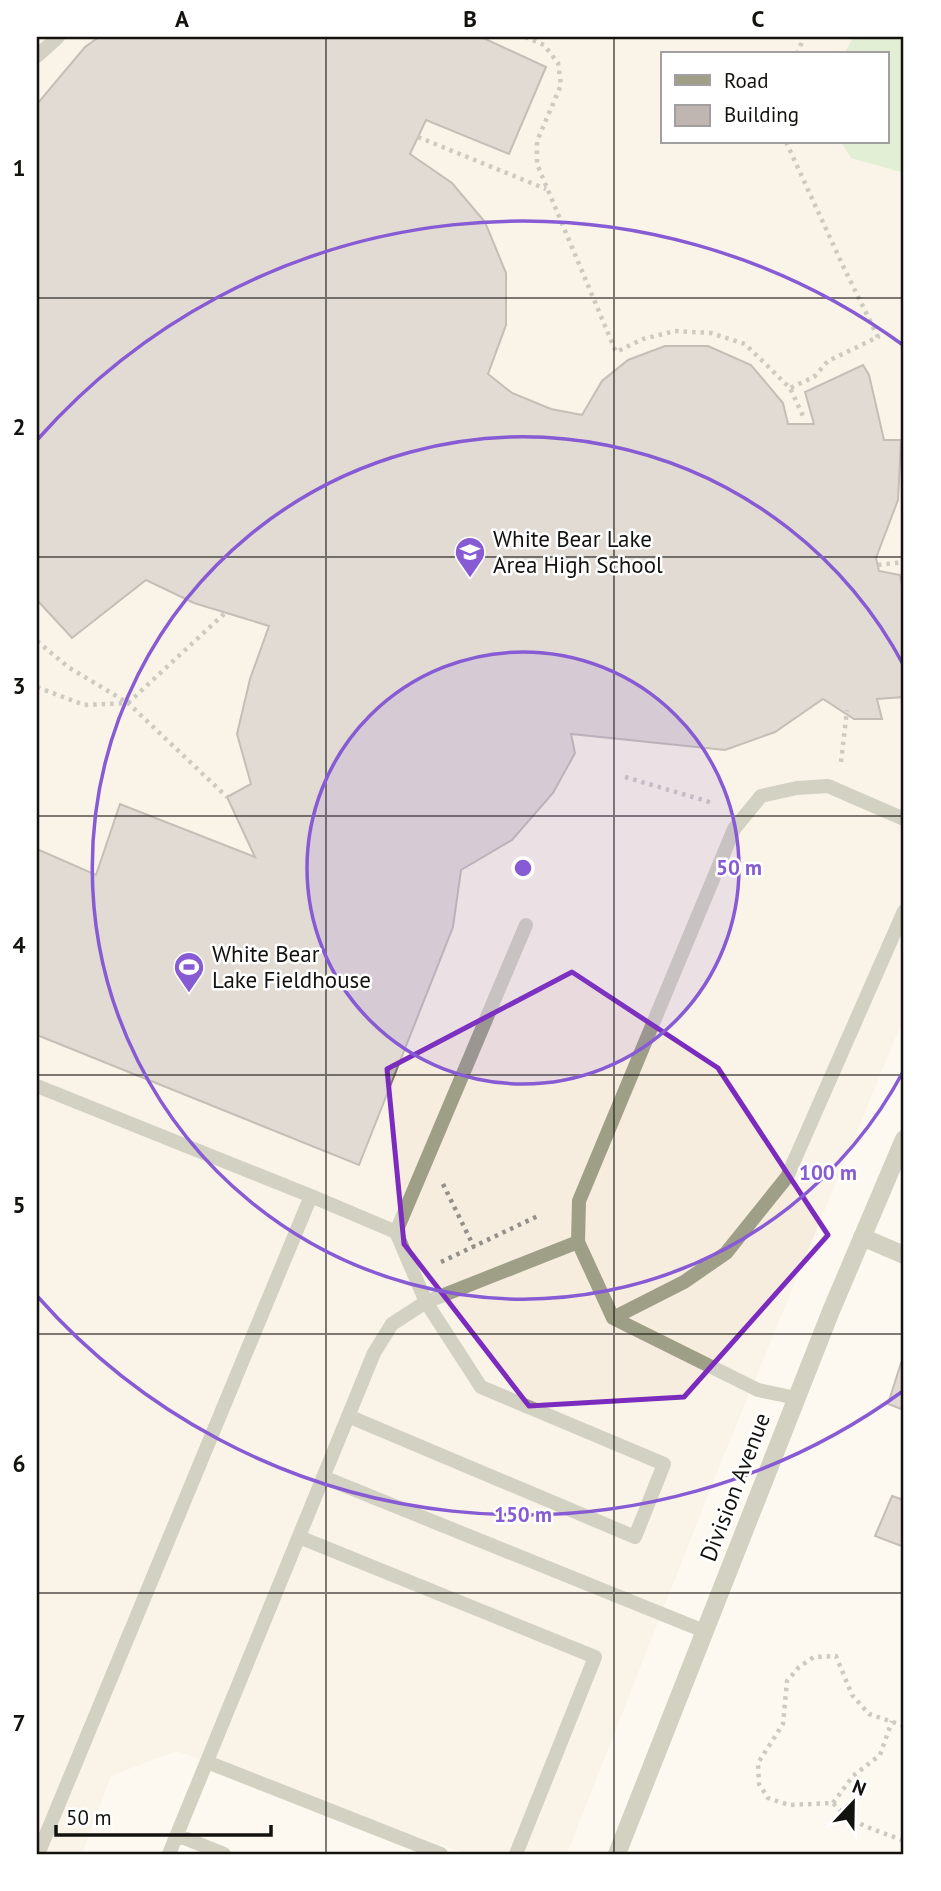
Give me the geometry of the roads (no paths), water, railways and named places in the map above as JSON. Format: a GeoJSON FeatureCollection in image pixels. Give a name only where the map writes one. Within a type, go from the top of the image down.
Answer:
{"type":"FeatureCollection","features":[{"type":"Feature","properties":{"kind":"street","name":"Division Avenue"},"geometry":{"type":"LineString","coordinates":[[617,1854],[796,1398],[904,1139]]}},
{"type":"Feature","properties":{"kind":"street"},"geometry":{"type":"LineString","coordinates":[[862,1237],[904,1255]]}},
{"type":"Feature","properties":{"kind":"lane"},"geometry":{"type":"LineString","coordinates":[[37,56],[58,37]]}},
{"type":"Feature","properties":{"kind":"lane"},"geometry":{"type":"LineString","coordinates":[[796,1398],[758,1390],[613,1318],[578,1242],[579,1201],[737,825],[761,796],[797,788],[828,786],[904,819]]}},
{"type":"Feature","properties":{"kind":"lane"},"geometry":{"type":"LineString","coordinates":[[613,1318],[684,1282],[726,1253],[787,1177],[904,911]]}},
{"type":"Feature","properties":{"kind":"lane"},"geometry":{"type":"LineString","coordinates":[[396,1232],[526,925]]}},
{"type":"Feature","properties":{"kind":"lane"},"geometry":{"type":"LineString","coordinates":[[37,1086],[396,1232],[426,1302],[481,1387],[664,1464],[635,1536],[348,1416]]}},
{"type":"Feature","properties":{"kind":"lane"},"geometry":{"type":"LineString","coordinates":[[38,1854],[311,1196]]}},
{"type":"Feature","properties":{"kind":"lane"},"geometry":{"type":"LineString","coordinates":[[169,1854],[374,1353],[392,1324],[426,1302],[578,1242]]}},
{"type":"Feature","properties":{"kind":"lane"},"geometry":{"type":"LineString","coordinates":[[323,1477],[704,1631]]}},
{"type":"Feature","properties":{"kind":"lane"},"geometry":{"type":"LineString","coordinates":[[299,1537],[595,1657],[516,1854]]}},
{"type":"Feature","properties":{"kind":"lane"},"geometry":{"type":"LineString","coordinates":[[207,1762],[440,1854]]}},
{"type":"Feature","properties":{"kind":"lane"},"geometry":{"type":"LineString","coordinates":[[177,1835],[224,1854]]}},
{"type":"Feature","properties":{"kind":"place","name":"White Bear Lake Area High School"},"geometry":{"type":"Point","coordinates":[470,579]}},
{"type":"Feature","properties":{"kind":"place","name":"White Bear Lake Fieldhouse"},"geometry":{"type":"Point","coordinates":[189,994]}}]}
